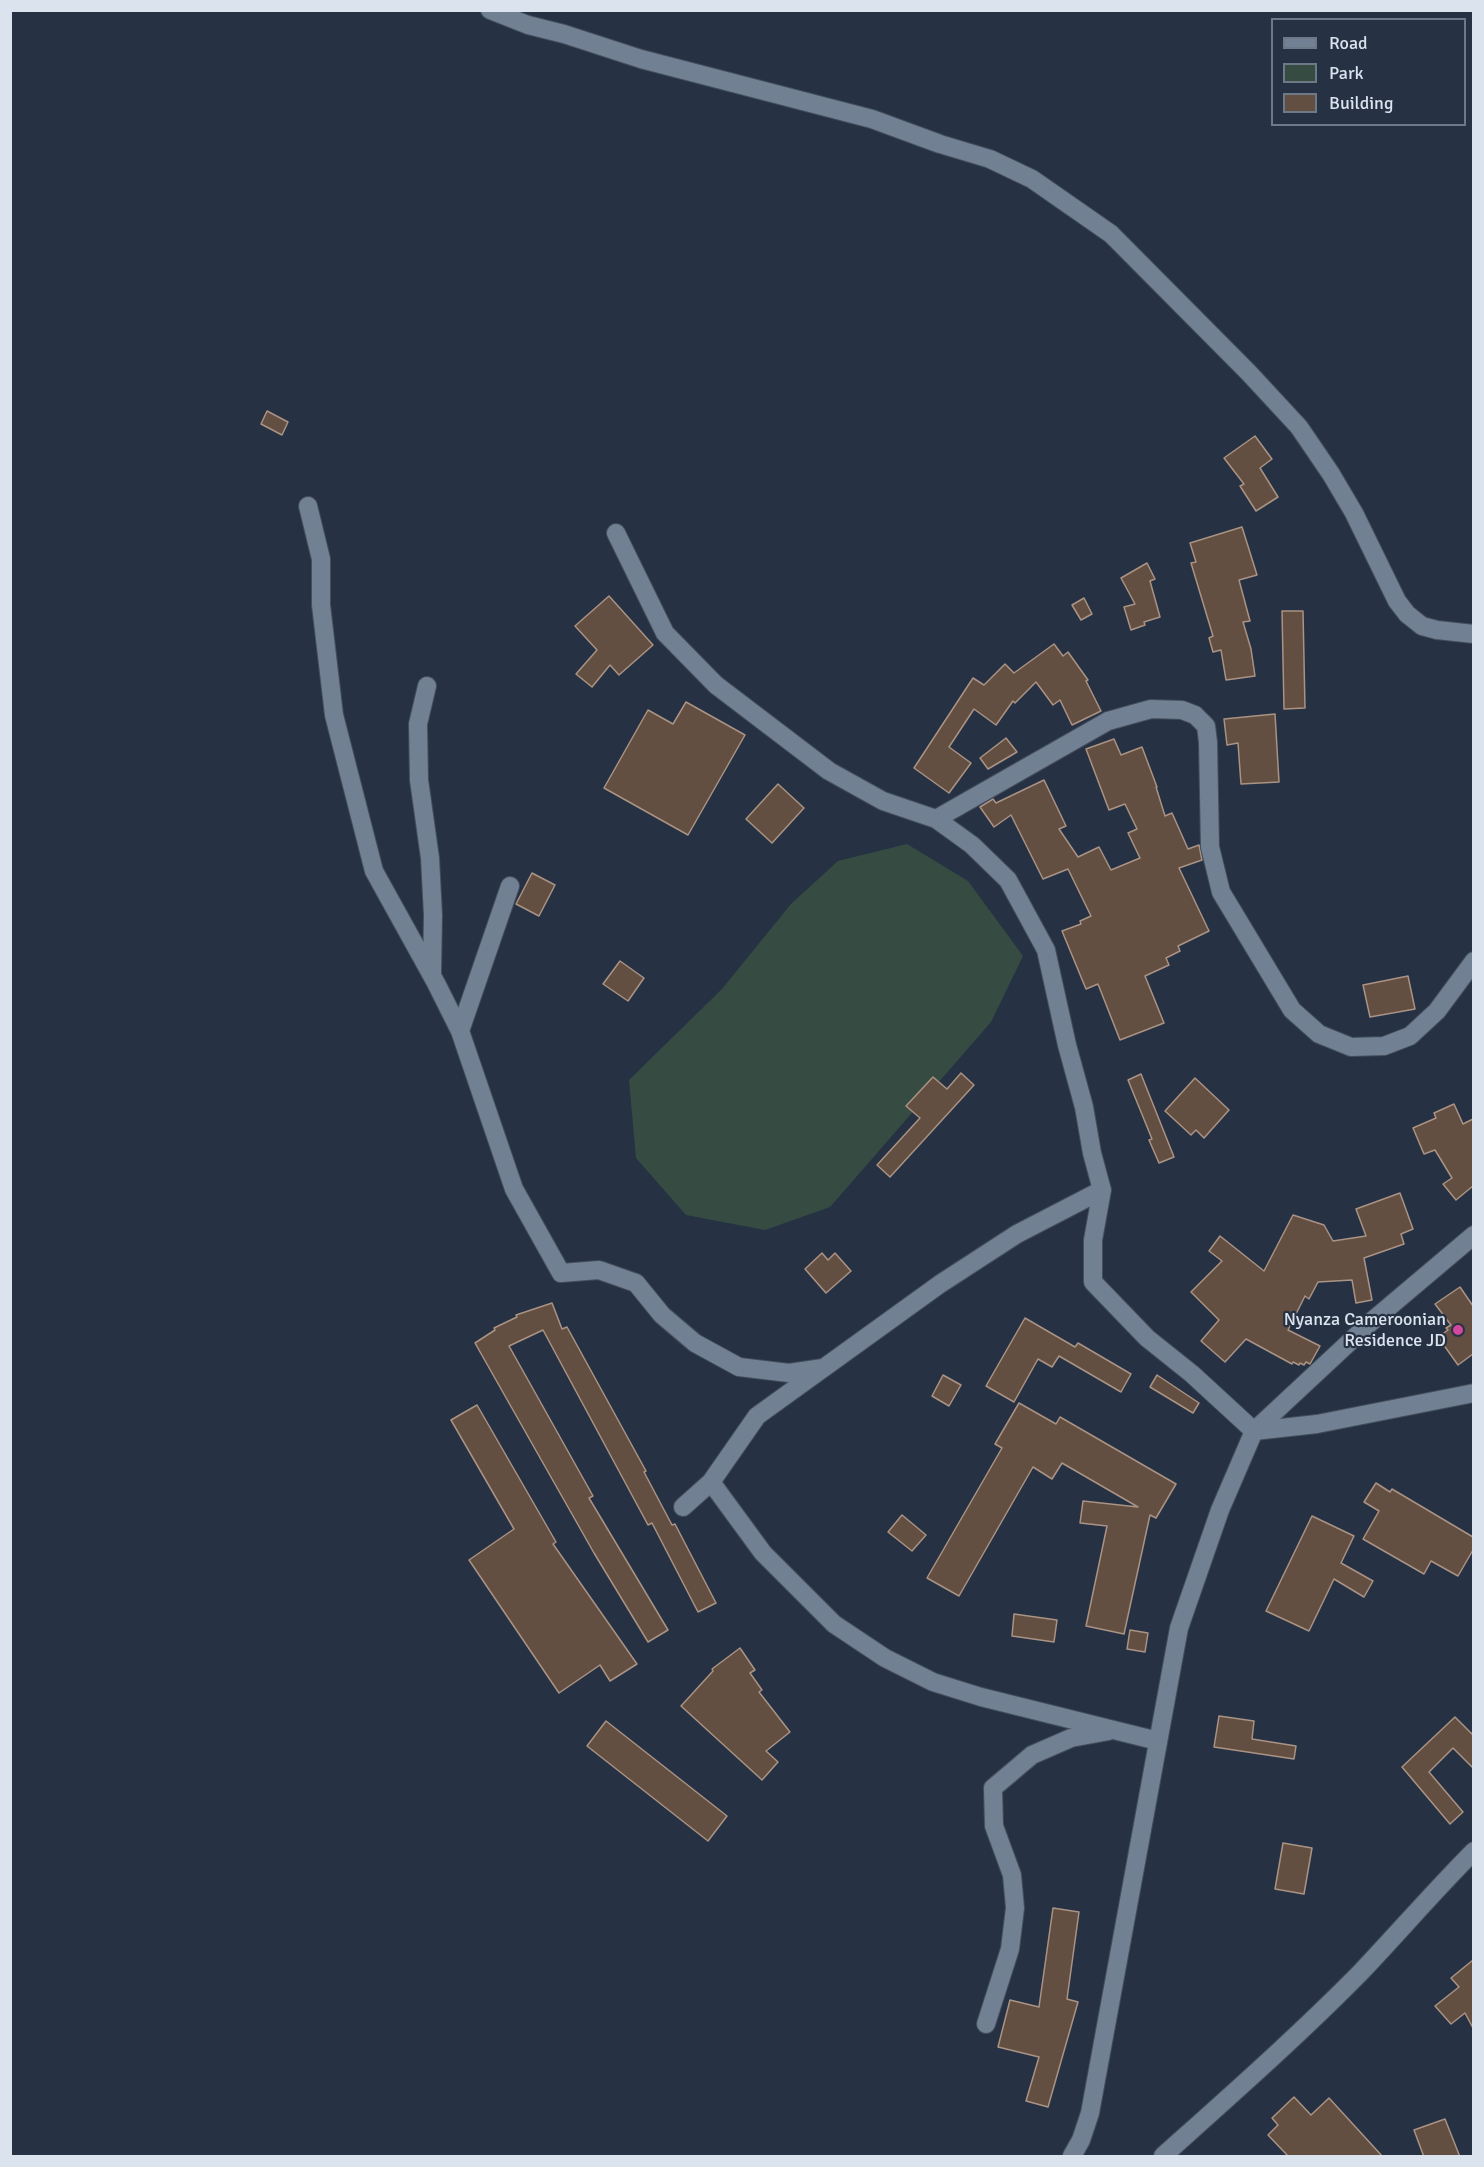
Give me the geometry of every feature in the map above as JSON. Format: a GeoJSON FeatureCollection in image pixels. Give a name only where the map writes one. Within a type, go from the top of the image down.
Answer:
{"type":"FeatureCollection","features":[{"type":"Feature","properties":{"kind":"street"},"geometry":{"type":"LineString","coordinates":[[490,10],[528,25],[651,62],[872,119],[940,144],[990,159],[1032,178],[1111,234],[1249,373],[1299,427],[1354,513],[1397,601],[1407,614],[1422,626],[1447,632],[1473,634]]}},
{"type":"Feature","properties":{"kind":"street"},"geometry":{"type":"LineString","coordinates":[[308,506],[321,559],[321,605],[334,715],[374,871],[432,975],[460,1031],[514,1189],[561,1273],[599,1270],[636,1283],[662,1316],[695,1343],[739,1367],[789,1373],[823,1368]]}},
{"type":"Feature","properties":{"kind":"street"},"geometry":{"type":"LineString","coordinates":[[616,533],[665,633],[716,685],[829,771],[882,801],[936,819],[972,845],[1008,880],[1046,950],[1102,1190],[1093,1240],[1093,1282],[1148,1338],[1192,1374],[1254,1431],[1317,1424],[1473,1393]]}},
{"type":"Feature","properties":{"kind":"street"},"geometry":{"type":"LineString","coordinates":[[427,686],[418,724],[418,735],[419,780],[430,858],[433,903],[432,975]]}},
{"type":"Feature","properties":{"kind":"street"},"geometry":{"type":"LineString","coordinates":[[936,819],[1108,721],[1151,709],[1182,710],[1195,715],[1206,726],[1210,847],[1221,892],[1292,1010],[1319,1034],[1351,1047],[1384,1046],[1410,1036],[1437,1011],[1473,961]]}},
{"type":"Feature","properties":{"kind":"street"},"geometry":{"type":"LineString","coordinates":[[460,1031],[510,886]]}},
{"type":"Feature","properties":{"kind":"street"},"geometry":{"type":"LineString","coordinates":[[683,1507],[711,1482],[758,1416],[940,1284],[1017,1234],[1102,1190]]}},
{"type":"Feature","properties":{"kind":"street"},"geometry":{"type":"LineString","coordinates":[[1072,2157],[1081,2140],[1090,2113],[1179,1628],[1220,1510],[1254,1431],[1371,1322],[1473,1234]]}},
{"type":"Feature","properties":{"kind":"street"},"geometry":{"type":"LineString","coordinates":[[711,1482],[771,1561],[834,1624],[885,1658],[933,1682],[981,1697],[1158,1741]]}},
{"type":"Feature","properties":{"kind":"street"},"geometry":{"type":"LineString","coordinates":[[986,2024],[1010,1950],[1015,1908],[1012,1875],[994,1826],[993,1788],[1032,1755],[1071,1738],[1114,1730]]}},
{"type":"Feature","properties":{"kind":"street"},"geometry":{"type":"LineString","coordinates":[[1163,2157],[1360,1972],[1473,1851]]}},
{"type":"Feature","properties":{"kind":"green space"},"geometry":{"type":"Polygon","coordinates":[[[907,844],[968,881],[1023,956],[991,1022],[830,1207],[765,1230],[686,1215],[636,1158],[629,1080],[722,989],[791,904],[838,861],[907,844]]]}},
{"type":"Feature","properties":{"kind":"building"},"geometry":{"type":"Polygon","coordinates":[[[267,411],[288,422],[282,435],[261,424],[267,411]]]}},
{"type":"Feature","properties":{"kind":"building"},"geometry":{"type":"Polygon","coordinates":[[[1255,436],[1272,459],[1260,468],[1278,497],[1256,511],[1240,486],[1244,484],[1224,458],[1255,436]]]}},
{"type":"Feature","properties":{"kind":"building"},"geometry":{"type":"Polygon","coordinates":[[[1242,527],[1257,575],[1239,580],[1250,621],[1243,622],[1251,649],[1255,676],[1226,680],[1221,650],[1213,652],[1209,638],[1213,636],[1191,563],[1196,562],[1190,543],[1242,527]]]}},
{"type":"Feature","properties":{"kind":"building"},"geometry":{"type":"Polygon","coordinates":[[[1147,563],[1155,579],[1150,581],[1160,617],[1144,622],[1145,625],[1131,630],[1124,607],[1135,604],[1121,578],[1147,563]]]}},
{"type":"Feature","properties":{"kind":"building"},"geometry":{"type":"Polygon","coordinates":[[[609,596],[653,645],[619,675],[610,665],[592,687],[576,674],[597,650],[575,626],[609,596]]]}},
{"type":"Feature","properties":{"kind":"building"},"geometry":{"type":"Polygon","coordinates":[[[1084,598],[1092,614],[1081,620],[1072,605],[1084,598]]]}},
{"type":"Feature","properties":{"kind":"building"},"geometry":{"type":"Polygon","coordinates":[[[1282,611],[1303,611],[1305,708],[1284,709],[1282,611]]]}},
{"type":"Feature","properties":{"kind":"building"},"geometry":{"type":"Polygon","coordinates":[[[1054,644],[1063,656],[1068,652],[1088,680],[1086,681],[1101,711],[1072,725],[1060,700],[1053,705],[1036,682],[1015,703],[1013,701],[996,725],[974,709],[949,747],[971,763],[949,793],[914,768],[973,678],[984,685],[1005,664],[1014,673],[1054,644]]]}},
{"type":"Feature","properties":{"kind":"building"},"geometry":{"type":"Polygon","coordinates":[[[686,702],[745,735],[688,835],[604,788],[648,710],[673,724],[686,702]]]}},
{"type":"Feature","properties":{"kind":"building"},"geometry":{"type":"Polygon","coordinates":[[[1275,714],[1279,782],[1241,784],[1238,743],[1227,745],[1224,719],[1275,714]]]}},
{"type":"Feature","properties":{"kind":"building"},"geometry":{"type":"Polygon","coordinates":[[[1006,738],[1017,752],[988,769],[980,758],[1006,738]]]}},
{"type":"Feature","properties":{"kind":"building"},"geometry":{"type":"Polygon","coordinates":[[[1114,739],[1121,755],[1142,747],[1165,816],[1172,813],[1188,849],[1199,845],[1202,860],[1179,868],[1209,931],[1178,946],[1180,951],[1166,958],[1169,965],[1145,976],[1164,1023],[1120,1040],[1098,984],[1086,989],[1062,931],[1081,924],[1080,921],[1091,916],[1068,869],[1043,879],[1011,815],[994,827],[980,807],[993,799],[996,803],[1044,780],[1066,826],[1059,829],[1078,857],[1099,847],[1111,870],[1140,858],[1128,833],[1137,829],[1125,804],[1109,810],[1086,749],[1114,739]]]}},
{"type":"Feature","properties":{"kind":"building"},"geometry":{"type":"Polygon","coordinates":[[[778,784],[804,808],[772,843],[746,819],[778,784]]]}},
{"type":"Feature","properties":{"kind":"building"},"geometry":{"type":"Polygon","coordinates":[[[532,873],[555,885],[539,916],[516,904],[532,873]]]}},
{"type":"Feature","properties":{"kind":"building"},"geometry":{"type":"Polygon","coordinates":[[[620,961],[644,978],[628,1001],[603,984],[620,961]]]}},
{"type":"Feature","properties":{"kind":"building"},"geometry":{"type":"Polygon","coordinates":[[[1408,976],[1415,1009],[1370,1017],[1363,985],[1408,976]]]}},
{"type":"Feature","properties":{"kind":"building"},"geometry":{"type":"Polygon","coordinates":[[[961,1073],[974,1085],[890,1177],[877,1165],[920,1118],[906,1106],[933,1077],[947,1089],[961,1073]]]}},
{"type":"Feature","properties":{"kind":"building"},"geometry":{"type":"Polygon","coordinates":[[[1141,1074],[1174,1157],[1159,1163],[1149,1140],[1152,1139],[1128,1080],[1141,1074]]]}},
{"type":"Feature","properties":{"kind":"building"},"geometry":{"type":"Polygon","coordinates":[[[1195,1078],[1229,1110],[1204,1138],[1196,1130],[1191,1135],[1165,1111],[1195,1078]]]}},
{"type":"Feature","properties":{"kind":"building"},"geometry":{"type":"Polygon","coordinates":[[[1454,1104],[1463,1124],[1473,1119],[1473,1186],[1456,1200],[1443,1184],[1452,1178],[1435,1150],[1424,1154],[1413,1128],[1436,1118],[1434,1113],[1454,1104]]]}},
{"type":"Feature","properties":{"kind":"building"},"geometry":{"type":"Polygon","coordinates":[[[1400,1193],[1413,1229],[1401,1234],[1404,1244],[1364,1258],[1372,1300],[1356,1303],[1352,1280],[1318,1282],[1309,1299],[1305,1296],[1288,1330],[1320,1346],[1310,1364],[1306,1362],[1304,1365],[1300,1363],[1299,1365],[1293,1362],[1292,1364],[1246,1339],[1225,1362],[1201,1341],[1219,1320],[1191,1292],[1222,1261],[1209,1251],[1220,1236],[1264,1271],[1293,1215],[1324,1225],[1333,1241],[1366,1236],[1356,1209],[1400,1193]]]}},
{"type":"Feature","properties":{"kind":"building"},"geometry":{"type":"Polygon","coordinates":[[[822,1253],[828,1260],[835,1253],[851,1271],[826,1293],[805,1269],[822,1253]]]}},
{"type":"Feature","properties":{"kind":"building"},"geometry":{"type":"Polygon","coordinates":[[[1460,1287],[1473,1306],[1473,1354],[1458,1365],[1438,1337],[1451,1325],[1435,1304],[1460,1287]]]}},
{"type":"Feature","properties":{"kind":"building"},"geometry":{"type":"Polygon","coordinates":[[[552,1303],[562,1329],[567,1327],[716,1603],[698,1612],[652,1523],[648,1525],[543,1330],[509,1346],[593,1496],[589,1498],[668,1630],[648,1642],[594,1553],[475,1343],[495,1330],[494,1328],[517,1317],[516,1315],[552,1303]]]}},
{"type":"Feature","properties":{"kind":"building"},"geometry":{"type":"Polygon","coordinates":[[[1025,1318],[1075,1347],[1078,1343],[1131,1374],[1121,1392],[1059,1356],[1052,1367],[1038,1359],[1014,1402],[986,1386],[1025,1318]]]}},
{"type":"Feature","properties":{"kind":"building"},"geometry":{"type":"Polygon","coordinates":[[[943,1375],[961,1385],[949,1406],[932,1396],[943,1375]]]}},
{"type":"Feature","properties":{"kind":"building"},"geometry":{"type":"Polygon","coordinates":[[[1157,1375],[1199,1403],[1193,1413],[1150,1387],[1157,1375]]]}},
{"type":"Feature","properties":{"kind":"building"},"geometry":{"type":"Polygon","coordinates":[[[1019,1403],[1056,1424],[1060,1417],[1176,1484],[1156,1518],[1150,1515],[1124,1634],[1086,1626],[1107,1526],[1080,1523],[1083,1501],[1138,1507],[1062,1463],[1052,1479],[1033,1467],[959,1596],[927,1578],[1002,1448],[995,1444],[1019,1403]]]}},
{"type":"Feature","properties":{"kind":"building"},"geometry":{"type":"Polygon","coordinates":[[[477,1405],[556,1542],[553,1544],[637,1664],[610,1681],[600,1665],[559,1693],[469,1560],[514,1529],[451,1420],[477,1405]]]}},
{"type":"Feature","properties":{"kind":"building"},"geometry":{"type":"Polygon","coordinates":[[[1376,1483],[1390,1492],[1392,1489],[1473,1537],[1473,1550],[1458,1576],[1431,1561],[1424,1574],[1363,1539],[1379,1511],[1364,1502],[1376,1483]]]}},
{"type":"Feature","properties":{"kind":"building"},"geometry":{"type":"Polygon","coordinates":[[[902,1515],[926,1535],[912,1551],[888,1532],[902,1515]]]}},
{"type":"Feature","properties":{"kind":"building"},"geometry":{"type":"Polygon","coordinates":[[[1312,1516],[1354,1536],[1341,1563],[1373,1581],[1364,1597],[1334,1579],[1309,1631],[1266,1611],[1312,1516]]]}},
{"type":"Feature","properties":{"kind":"building"},"geometry":{"type":"Polygon","coordinates":[[[1014,1614],[1057,1620],[1054,1642],[1012,1636],[1014,1614]]]}},
{"type":"Feature","properties":{"kind":"building"},"geometry":{"type":"Polygon","coordinates":[[[1130,1630],[1148,1633],[1145,1652],[1127,1649],[1130,1630]]]}},
{"type":"Feature","properties":{"kind":"building"},"geometry":{"type":"Polygon","coordinates":[[[740,1648],[755,1670],[750,1673],[762,1690],[759,1692],[790,1732],[766,1751],[778,1762],[762,1780],[681,1706],[713,1671],[712,1669],[740,1648]]]}},
{"type":"Feature","properties":{"kind":"building"},"geometry":{"type":"Polygon","coordinates":[[[1219,1716],[1254,1721],[1252,1739],[1296,1746],[1294,1759],[1214,1747],[1219,1716]]]}},
{"type":"Feature","properties":{"kind":"building"},"geometry":{"type":"Polygon","coordinates":[[[1455,1717],[1473,1735],[1473,1768],[1453,1748],[1429,1772],[1463,1812],[1450,1824],[1402,1767],[1455,1717]]]}},
{"type":"Feature","properties":{"kind":"building"},"geometry":{"type":"Polygon","coordinates":[[[606,1721],[727,1816],[708,1841],[587,1746],[606,1721]]]}},
{"type":"Feature","properties":{"kind":"building"},"geometry":{"type":"Polygon","coordinates":[[[1283,1843],[1312,1848],[1304,1894],[1275,1889],[1283,1843]]]}},
{"type":"Feature","properties":{"kind":"building"},"geometry":{"type":"Polygon","coordinates":[[[1053,1908],[1079,1912],[1067,1999],[1078,2002],[1048,2107],[1026,2101],[1039,2057],[998,2047],[1010,2000],[1039,2007],[1053,1908]]]}},
{"type":"Feature","properties":{"kind":"building"},"geometry":{"type":"Polygon","coordinates":[[[1473,1960],[1473,2028],[1465,2013],[1451,2024],[1435,2006],[1459,1987],[1451,1978],[1473,1960]]]}},
{"type":"Feature","properties":{"kind":"building"},"geometry":{"type":"Polygon","coordinates":[[[1294,2097],[1311,2115],[1329,2098],[1383,2157],[1289,2157],[1268,2135],[1278,2125],[1272,2118],[1294,2097]]]}},
{"type":"Feature","properties":{"kind":"building"},"geometry":{"type":"Polygon","coordinates":[[[1445,2119],[1460,2157],[1424,2157],[1414,2130],[1445,2119]]]}},
{"type":"Feature","properties":{"kind":"place","name":"Nyanza Cameroonian Residence JD"},"geometry":{"type":"Point","coordinates":[1458,1330]}}]}
